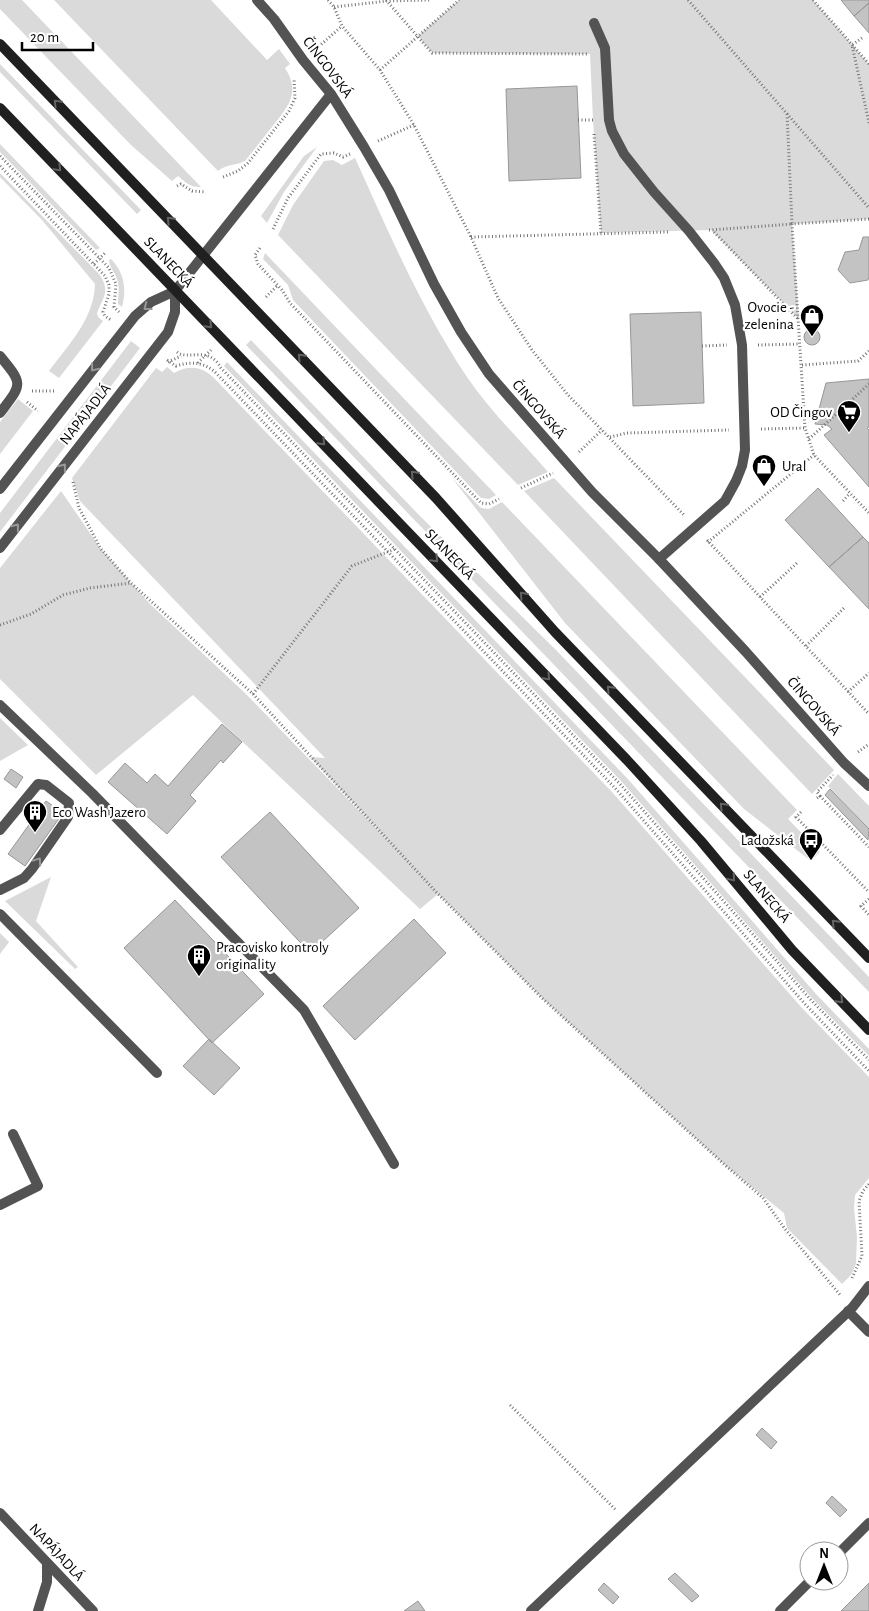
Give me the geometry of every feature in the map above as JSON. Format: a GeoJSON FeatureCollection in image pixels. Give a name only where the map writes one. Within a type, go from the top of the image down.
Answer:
{"type":"FeatureCollection","features":[{"type":"Feature","properties":{"kind":"main road","name":"SLANECKÁ"},"geometry":{"type":"LineString","coordinates":[[0,44],[436,498],[555,632],[869,958]]}},
{"type":"Feature","properties":{"kind":"main road","name":"SLANECKÁ"},"geometry":{"type":"LineString","coordinates":[[0,108],[627,760],[701,841],[792,950],[869,1030]]}},
{"type":"Feature","properties":{"kind":"street","name":"ČINGOVSKÁ"},"geometry":{"type":"LineString","coordinates":[[257,0],[274,19],[303,60],[331,94],[364,147],[389,190],[438,292],[461,332],[489,374],[592,492],[659,559],[746,652],[844,763],[869,786]]}},
{"type":"Feature","properties":{"kind":"street"},"geometry":{"type":"LineString","coordinates":[[594,22],[605,48],[609,120],[612,131],[624,154],[654,192],[689,231],[724,278],[735,305],[742,345],[745,450],[736,482],[725,501],[659,559]]}},
{"type":"Feature","properties":{"kind":"street","name":"NAPÁJADLÁ"},"geometry":{"type":"LineString","coordinates":[[0,488],[135,316],[151,302],[175,290],[331,94]]}},
{"type":"Feature","properties":{"kind":"street","name":"NAPÁJADLÁ"},"geometry":{"type":"LineString","coordinates":[[0,548],[168,332],[175,312],[175,290]]}},
{"type":"Feature","properties":{"kind":"street"},"geometry":{"type":"LineString","coordinates":[[0,356],[17,378],[18,384],[16,392],[0,413]]}},
{"type":"Feature","properties":{"kind":"street"},"geometry":{"type":"LineString","coordinates":[[0,705],[92,793],[304,1010],[394,1164]]}},
{"type":"Feature","properties":{"kind":"street"},"geometry":{"type":"LineString","coordinates":[[0,830],[38,784],[46,785],[69,804],[68,817],[32,869],[24,878],[0,890]]}},
{"type":"Feature","properties":{"kind":"street"},"geometry":{"type":"LineString","coordinates":[[0,914],[157,1074]]}},
{"type":"Feature","properties":{"kind":"street"},"geometry":{"type":"LineString","coordinates":[[0,1206],[38,1186],[13,1134]]}},
{"type":"Feature","properties":{"kind":"street"},"geometry":{"type":"LineString","coordinates":[[531,1611],[850,1309],[869,1286]]}},
{"type":"Feature","properties":{"kind":"street"},"geometry":{"type":"LineString","coordinates":[[850,1309],[869,1332]]}},
{"type":"Feature","properties":{"kind":"street","name":"NAPÁJADLÁ"},"geometry":{"type":"LineString","coordinates":[[1,1516],[93,1611]]}},
{"type":"Feature","properties":{"kind":"street"},"geometry":{"type":"LineString","coordinates":[[849,1543],[869,1523]]}},
{"type":"Feature","properties":{"kind":"street"},"geometry":{"type":"LineString","coordinates":[[38,1611],[46,1582],[47,1563]]}},
{"type":"Feature","properties":{"kind":"street"},"geometry":{"type":"LineString","coordinates":[[780,1611],[800,1591]]}},
{"type":"Feature","properties":{"kind":"path"},"geometry":{"type":"LineString","coordinates":[[328,0],[334,7],[342,26],[380,70],[414,125],[471,237],[498,298],[532,350],[568,394],[869,714]]}},
{"type":"Feature","properties":{"kind":"path"},"geometry":{"type":"LineString","coordinates":[[334,7],[386,1],[432,0]]}},
{"type":"Feature","properties":{"kind":"path"},"geometry":{"type":"LineString","coordinates":[[380,70],[458,0]]}},
{"type":"Feature","properties":{"kind":"path"},"geometry":{"type":"LineString","coordinates":[[688,0],[869,208]]}},
{"type":"Feature","properties":{"kind":"path"},"geometry":{"type":"LineString","coordinates":[[813,0],[869,64]]}},
{"type":"Feature","properties":{"kind":"path"},"geometry":{"type":"LineString","coordinates":[[386,1],[432,53],[590,54]]}},
{"type":"Feature","properties":{"kind":"path"},"geometry":{"type":"LineString","coordinates":[[701,22],[705,19]]}},
{"type":"Feature","properties":{"kind":"path"},"geometry":{"type":"LineString","coordinates":[[223,177],[238,171],[248,163],[289,111],[295,98],[296,90],[296,82],[291,70],[342,26]]}},
{"type":"Feature","properties":{"kind":"path"},"geometry":{"type":"LineString","coordinates":[[852,45],[862,38]]}},
{"type":"Feature","properties":{"kind":"path"},"geometry":{"type":"LineString","coordinates":[[852,45],[869,122]]}},
{"type":"Feature","properties":{"kind":"path"},"geometry":{"type":"LineString","coordinates":[[740,68],[744,65]]}},
{"type":"Feature","properties":{"kind":"path"},"geometry":{"type":"LineString","coordinates":[[592,111],[601,233]]}},
{"type":"Feature","properties":{"kind":"path"},"geometry":{"type":"LineString","coordinates":[[787,113],[805,428],[814,455],[869,513]]}},
{"type":"Feature","properties":{"kind":"path"},"geometry":{"type":"LineString","coordinates":[[273,229],[288,198],[320,154],[334,153],[343,157],[414,125]]}},
{"type":"Feature","properties":{"kind":"path"},"geometry":{"type":"LineString","coordinates":[[0,156],[109,268],[114,278],[116,289],[114,307],[120,312]]}},
{"type":"Feature","properties":{"kind":"path"},"geometry":{"type":"LineString","coordinates":[[0,166],[107,279],[109,294],[103,312],[113,322]]}},
{"type":"Feature","properties":{"kind":"path"},"geometry":{"type":"LineString","coordinates":[[177,186],[181,184],[192,191],[206,192]]}},
{"type":"Feature","properties":{"kind":"path"},"geometry":{"type":"LineString","coordinates":[[471,237],[712,230],[869,219]]}},
{"type":"Feature","properties":{"kind":"path"},"geometry":{"type":"LineString","coordinates":[[712,230],[799,320]]}},
{"type":"Feature","properties":{"kind":"path"},"geometry":{"type":"LineString","coordinates":[[260,248],[255,255],[258,264],[278,285],[290,303],[481,503],[488,504],[499,498]]}},
{"type":"Feature","properties":{"kind":"path"},"geometry":{"type":"LineString","coordinates":[[94,264],[106,253]]}},
{"type":"Feature","properties":{"kind":"path"},"geometry":{"type":"LineString","coordinates":[[273,291],[278,285]]}},
{"type":"Feature","properties":{"kind":"path"},"geometry":{"type":"LineString","coordinates":[[177,352],[181,356]]}},
{"type":"Feature","properties":{"kind":"path"},"geometry":{"type":"LineString","coordinates":[[197,363],[209,352]]}},
{"type":"Feature","properties":{"kind":"path"},"geometry":{"type":"LineString","coordinates":[[802,365],[858,361],[869,352]]}},
{"type":"Feature","properties":{"kind":"path"},"geometry":{"type":"LineString","coordinates":[[164,365],[167,360],[196,354],[218,362],[221,368],[620,784],[804,992],[869,1060]]}},
{"type":"Feature","properties":{"kind":"path"},"geometry":{"type":"LineString","coordinates":[[167,360],[176,366],[197,363],[206,366],[216,373],[615,788],[805,1004],[869,1071]]}},
{"type":"Feature","properties":{"kind":"path"},"geometry":{"type":"LineString","coordinates":[[809,439],[869,384]]}},
{"type":"Feature","properties":{"kind":"path"},"geometry":{"type":"LineString","coordinates":[[610,437],[627,434],[805,428]]}},
{"type":"Feature","properties":{"kind":"path"},"geometry":{"type":"LineString","coordinates":[[708,542],[814,455]]}},
{"type":"Feature","properties":{"kind":"path"},"geometry":{"type":"LineString","coordinates":[[68,461],[79,508],[101,549],[131,583],[253,694],[438,894],[543,999],[763,1198],[784,1229],[840,1294],[850,1309]]}},
{"type":"Feature","properties":{"kind":"path"},"geometry":{"type":"LineString","coordinates":[[843,500],[850,493]]}},
{"type":"Feature","properties":{"kind":"path"},"geometry":{"type":"LineString","coordinates":[[253,694],[352,566],[395,549]]}},
{"type":"Feature","properties":{"kind":"path"},"geometry":{"type":"LineString","coordinates":[[760,597],[797,563]]}},
{"type":"Feature","properties":{"kind":"path"},"geometry":{"type":"LineString","coordinates":[[0,626],[30,614],[63,595],[90,588],[131,583]]}},
{"type":"Feature","properties":{"kind":"path"},"geometry":{"type":"LineString","coordinates":[[806,646],[844,608]]}},
{"type":"Feature","properties":{"kind":"path"},"geometry":{"type":"LineString","coordinates":[[848,692],[869,672]]}},
{"type":"Feature","properties":{"kind":"path"},"geometry":{"type":"LineString","coordinates":[[820,796],[869,847]]}},
{"type":"Feature","properties":{"kind":"path"},"geometry":{"type":"LineString","coordinates":[[801,812],[796,817],[869,892]]}},
{"type":"Feature","properties":{"kind":"path"},"geometry":{"type":"LineString","coordinates":[[869,899],[861,906],[869,915]]}},
{"type":"Feature","properties":{"kind":"path"},"geometry":{"type":"LineString","coordinates":[[848,1283],[862,1256],[859,1200],[869,1184]]}},
{"type":"Feature","properties":{"kind":"path"},"geometry":{"type":"LineString","coordinates":[[835,1299],[844,1289]]}},
{"type":"Feature","properties":{"kind":"path"},"geometry":{"type":"LineString","coordinates":[[510,1405],[618,1511],[612,1517]]}},
{"type":"Feature","properties":{"kind":"shaded area"},"geometry":{"type":"Polygon","coordinates":[[[0,0],[22,0],[201,187],[191,186],[178,176],[172,181],[131,145],[0,9],[0,0]]]}},
{"type":"Feature","properties":{"kind":"shaded area"},"geometry":{"type":"Polygon","coordinates":[[[54,0],[211,0],[267,60],[279,49],[290,64],[285,68],[292,85],[292,92],[287,106],[245,161],[224,167],[218,171],[54,0]]]}},
{"type":"Feature","properties":{"kind":"shaded area"},"geometry":{"type":"Polygon","coordinates":[[[459,0],[813,0],[869,64],[869,219],[792,224],[799,319],[711,230],[601,233],[590,54],[432,53],[418,36],[459,0]]]}},
{"type":"Feature","properties":{"kind":"shaded area"},"geometry":{"type":"Polygon","coordinates":[[[0,64],[141,210],[137,214],[0,72],[0,64]]]}},
{"type":"Feature","properties":{"kind":"shaded area"},"geometry":{"type":"Polygon","coordinates":[[[0,144],[100,248],[96,250],[0,152],[0,144]]]}},
{"type":"Feature","properties":{"kind":"shaded area"},"geometry":{"type":"Polygon","coordinates":[[[317,147],[284,192],[267,223],[261,216],[304,156],[317,147]]]}},
{"type":"Feature","properties":{"kind":"shaded area"},"geometry":{"type":"Polygon","coordinates":[[[355,158],[406,270],[450,351],[486,402],[548,472],[518,485],[278,235],[293,205],[324,161],[333,160],[342,165],[355,158]]]}},
{"type":"Feature","properties":{"kind":"shaded area"},"geometry":{"type":"Polygon","coordinates":[[[0,173],[99,274],[105,285],[105,294],[97,313],[98,317],[103,321],[59,378],[49,371],[85,320],[94,297],[95,284],[42,220],[0,177],[0,173]]]}},
{"type":"Feature","properties":{"kind":"shaded area"},"geometry":{"type":"Polygon","coordinates":[[[265,253],[496,495],[489,499],[481,498],[293,300],[288,285],[263,259],[265,253]]]}},
{"type":"Feature","properties":{"kind":"shaded area"},"geometry":{"type":"Polygon","coordinates":[[[111,259],[122,275],[124,294],[122,307],[118,304],[118,285],[116,276],[109,263],[111,259]]]}},
{"type":"Feature","properties":{"kind":"shaded area"},"geometry":{"type":"Polygon","coordinates":[[[251,340],[418,514],[557,651],[869,977],[869,992],[246,345],[251,340]]]}},
{"type":"Feature","properties":{"kind":"shaded area"},"geometry":{"type":"Polygon","coordinates":[[[131,341],[140,348],[0,532],[0,513],[131,341]]]}},
{"type":"Feature","properties":{"kind":"shaded area"},"geometry":{"type":"Polygon","coordinates":[[[227,362],[627,778],[816,994],[869,1049],[869,1056],[812,998],[622,782],[224,366],[227,362]]]}},
{"type":"Feature","properties":{"kind":"shaded area"},"geometry":{"type":"Polygon","coordinates":[[[167,367],[174,373],[189,368],[199,369],[213,377],[612,792],[802,1008],[869,1077],[869,1178],[855,1195],[856,1264],[851,1275],[842,1284],[787,1228],[784,1213],[726,1166],[543,999],[438,894],[420,909],[193,695],[96,775],[0,679],[0,568],[61,491],[101,549],[150,604],[246,694],[403,856],[310,757],[325,758],[80,501],[72,478],[156,368],[162,372],[167,367]]]}},
{"type":"Feature","properties":{"kind":"shaded area"},"geometry":{"type":"Polygon","coordinates":[[[18,399],[33,411],[0,454],[0,422],[18,399]]]}},
{"type":"Feature","properties":{"kind":"shaded area"},"geometry":{"type":"Polygon","coordinates":[[[452,478],[481,508],[489,509],[502,502],[797,810],[788,819],[820,852],[811,861],[744,809],[565,623],[452,478]]]}},
{"type":"Feature","properties":{"kind":"shaded area"},"geometry":{"type":"Polygon","coordinates":[[[554,478],[834,770],[812,794],[524,491],[554,478]]]}},
{"type":"Feature","properties":{"kind":"shaded area"},"geometry":{"type":"Polygon","coordinates":[[[0,718],[28,745],[0,761],[0,718]]]}},
{"type":"Feature","properties":{"kind":"shaded area"},"geometry":{"type":"Polygon","coordinates":[[[838,774],[869,806],[869,829],[828,786],[838,774]]]}},
{"type":"Feature","properties":{"kind":"shaded area"},"geometry":{"type":"Polygon","coordinates":[[[51,877],[36,921],[78,967],[75,969],[5,901],[51,877]]]}},
{"type":"Feature","properties":{"kind":"shaded area"},"geometry":{"type":"Polygon","coordinates":[[[0,933],[9,942],[0,954],[0,933]]]}},
{"type":"Feature","properties":{"kind":"building"},"geometry":{"type":"Polygon","coordinates":[[[841,0],[869,0],[869,3],[854,16],[841,0]]]}},
{"type":"Feature","properties":{"kind":"building"},"geometry":{"type":"Polygon","coordinates":[[[869,3],[869,33],[854,16],[869,3]]]}},
{"type":"Feature","properties":{"kind":"building"},"geometry":{"type":"Polygon","coordinates":[[[577,86],[581,178],[509,181],[506,89],[577,86]]]}},
{"type":"Feature","properties":{"kind":"building"},"geometry":{"type":"Polygon","coordinates":[[[863,237],[869,237],[868,280],[850,283],[838,270],[845,252],[859,250],[863,237]]]}},
{"type":"Feature","properties":{"kind":"building"},"geometry":{"type":"Polygon","coordinates":[[[701,312],[704,403],[633,406],[630,314],[701,312]]]}},
{"type":"Feature","properties":{"kind":"building","name":"Ovocie - zelenina"},"geometry":{"type":"Polygon","coordinates":[[[809,329],[815,329],[820,334],[818,343],[809,345],[804,340],[804,334],[809,329]]]}},
{"type":"Feature","properties":{"kind":"building","name":"OD Čingov"},"geometry":{"type":"Polygon","coordinates":[[[869,379],[869,427],[867,428],[869,430],[869,487],[824,435],[832,429],[827,425],[815,424],[826,383],[869,379]]]}},
{"type":"Feature","properties":{"kind":"building"},"geometry":{"type":"Polygon","coordinates":[[[818,488],[863,537],[829,567],[785,520],[818,488]]]}},
{"type":"Feature","properties":{"kind":"building"},"geometry":{"type":"Polygon","coordinates":[[[863,537],[869,543],[869,609],[829,567],[863,537]]]}},
{"type":"Feature","properties":{"kind":"building"},"geometry":{"type":"Polygon","coordinates":[[[222,724],[242,742],[223,763],[221,760],[190,795],[196,801],[167,834],[108,782],[125,763],[147,783],[155,774],[168,786],[222,724]]]}},
{"type":"Feature","properties":{"kind":"building"},"geometry":{"type":"Polygon","coordinates":[[[11,769],[23,777],[16,788],[4,779],[11,769]]]}},
{"type":"Feature","properties":{"kind":"building"},"geometry":{"type":"Polygon","coordinates":[[[830,789],[869,829],[868,840],[825,795],[830,789]]]}},
{"type":"Feature","properties":{"kind":"building","name":"Eco Wash Jazero"},"geometry":{"type":"Polygon","coordinates":[[[46,801],[63,813],[25,866],[8,854],[46,801]]]}},
{"type":"Feature","properties":{"kind":"building"},"geometry":{"type":"Polygon","coordinates":[[[270,812],[359,908],[310,953],[221,857],[270,812]]]}},
{"type":"Feature","properties":{"kind":"building","name":"Pracovisko kontroly originality"},"geometry":{"type":"Polygon","coordinates":[[[175,900],[264,994],[212,1043],[124,948],[175,900]]]}},
{"type":"Feature","properties":{"kind":"building"},"geometry":{"type":"Polygon","coordinates":[[[414,919],[446,953],[355,1040],[323,1006],[414,919]]]}},
{"type":"Feature","properties":{"kind":"building"},"geometry":{"type":"Polygon","coordinates":[[[209,1039],[240,1068],[214,1095],[183,1066],[209,1039]]]}},
{"type":"Feature","properties":{"kind":"building"},"geometry":{"type":"Polygon","coordinates":[[[762,1428],[777,1442],[771,1449],[756,1435],[762,1428]]]}},
{"type":"Feature","properties":{"kind":"building"},"geometry":{"type":"Polygon","coordinates":[[[832,1496],[847,1510],[840,1517],[826,1503],[832,1496]]]}},
{"type":"Feature","properties":{"kind":"building"},"geometry":{"type":"Polygon","coordinates":[[[675,1573],[699,1596],[692,1602],[668,1579],[675,1573]]]}},
{"type":"Feature","properties":{"kind":"building"},"geometry":{"type":"Polygon","coordinates":[[[604,1583],[619,1597],[613,1604],[598,1590],[604,1583]]]}},
{"type":"Feature","properties":{"kind":"building"},"geometry":{"type":"Polygon","coordinates":[[[869,1583],[869,1611],[841,1611],[869,1583]]]}},
{"type":"Feature","properties":{"kind":"building"},"geometry":{"type":"Polygon","coordinates":[[[418,1601],[425,1611],[404,1611],[418,1601]]]}},
{"type":"Feature","properties":{"kind":"place","name":"Ovocie - zelenina"},"geometry":{"type":"Point","coordinates":[812,337]}},
{"type":"Feature","properties":{"kind":"place","name":"OD Čingov"},"geometry":{"type":"Point","coordinates":[849,433]}},
{"type":"Feature","properties":{"kind":"place","name":"Ural"},"geometry":{"type":"Point","coordinates":[764,487]}},
{"type":"Feature","properties":{"kind":"place","name":"Eco Wash Jazero"},"geometry":{"type":"Point","coordinates":[35,833]}},
{"type":"Feature","properties":{"kind":"place","name":"Ladožská"},"geometry":{"type":"Point","coordinates":[811,861]}},
{"type":"Feature","properties":{"kind":"place","name":"Pracovisko kontroly originality"},"geometry":{"type":"Point","coordinates":[199,977]}}]}
